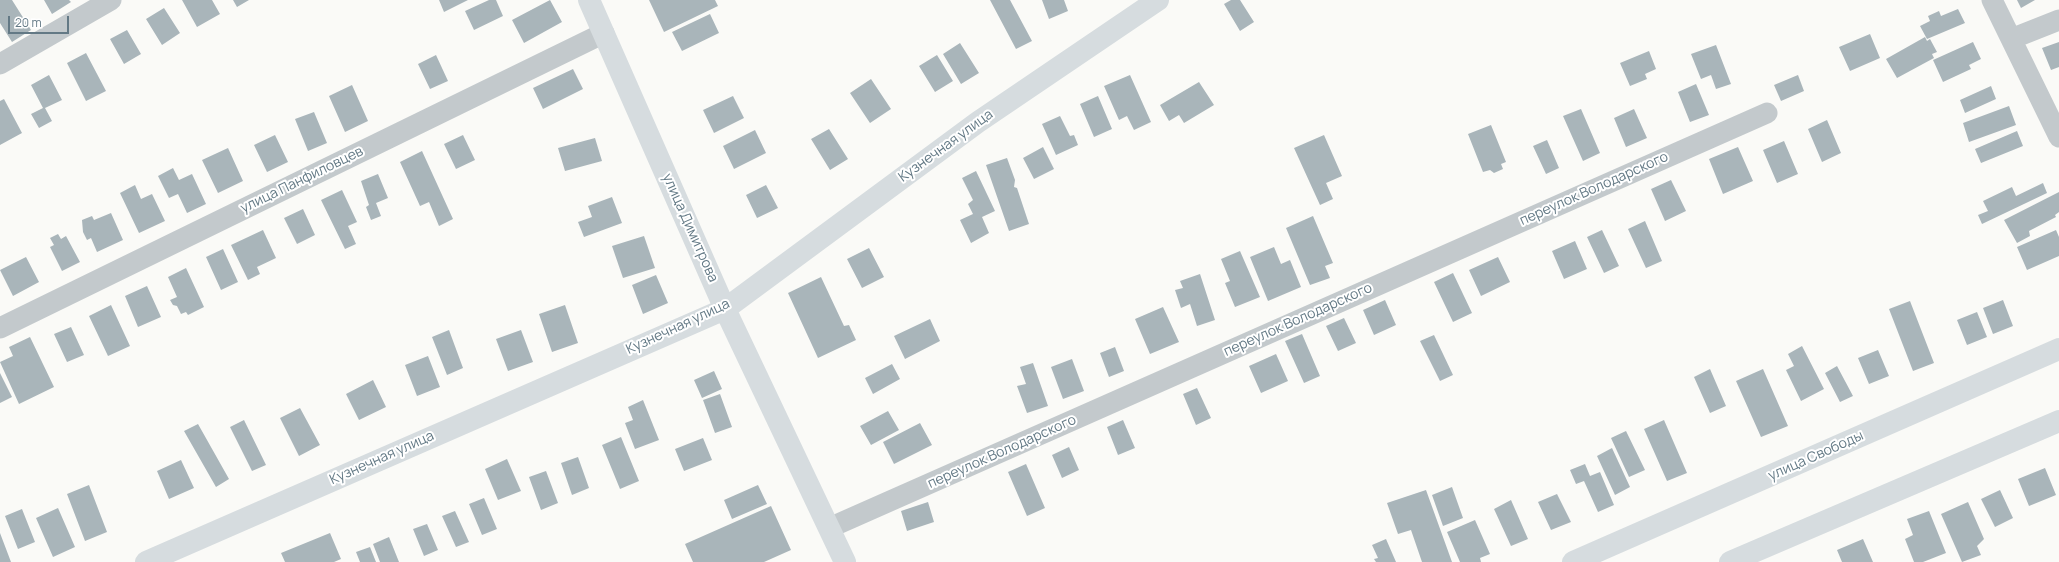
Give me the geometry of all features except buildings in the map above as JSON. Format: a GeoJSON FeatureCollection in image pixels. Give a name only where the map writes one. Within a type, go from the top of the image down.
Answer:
{"type":"FeatureCollection","features":[{"type":"Feature","properties":{"kind":"main road","name":"улица Димитрова"},"geometry":{"type":"LineString","coordinates":[[589,0],[725,309],[845,562]]}},
{"type":"Feature","properties":{"kind":"main road","name":"Кузнечная улица"},"geometry":{"type":"LineString","coordinates":[[146,562],[725,309],[978,122],[1158,0]]}},
{"type":"Feature","properties":{"kind":"main road","name":"улица Свободы"},"geometry":{"type":"LineString","coordinates":[[1573,562],[2059,349]]}},
{"type":"Feature","properties":{"kind":"main road"},"geometry":{"type":"LineString","coordinates":[[1730,562],[2059,421]]}},
{"type":"Feature","properties":{"kind":"street"},"geometry":{"type":"LineString","coordinates":[[0,64],[111,0]]}},
{"type":"Feature","properties":{"kind":"street"},"geometry":{"type":"LineString","coordinates":[[1992,0],[2059,137]]}},
{"type":"Feature","properties":{"kind":"street"},"geometry":{"type":"LineString","coordinates":[[2011,39],[2059,20]]}},
{"type":"Feature","properties":{"kind":"street","name":"улица Панфиловцев"},"geometry":{"type":"LineString","coordinates":[[0,328],[604,33]]}},
{"type":"Feature","properties":{"kind":"street","name":"переулок Володарского"},"geometry":{"type":"LineString","coordinates":[[829,528],[1767,113]]}}]}
